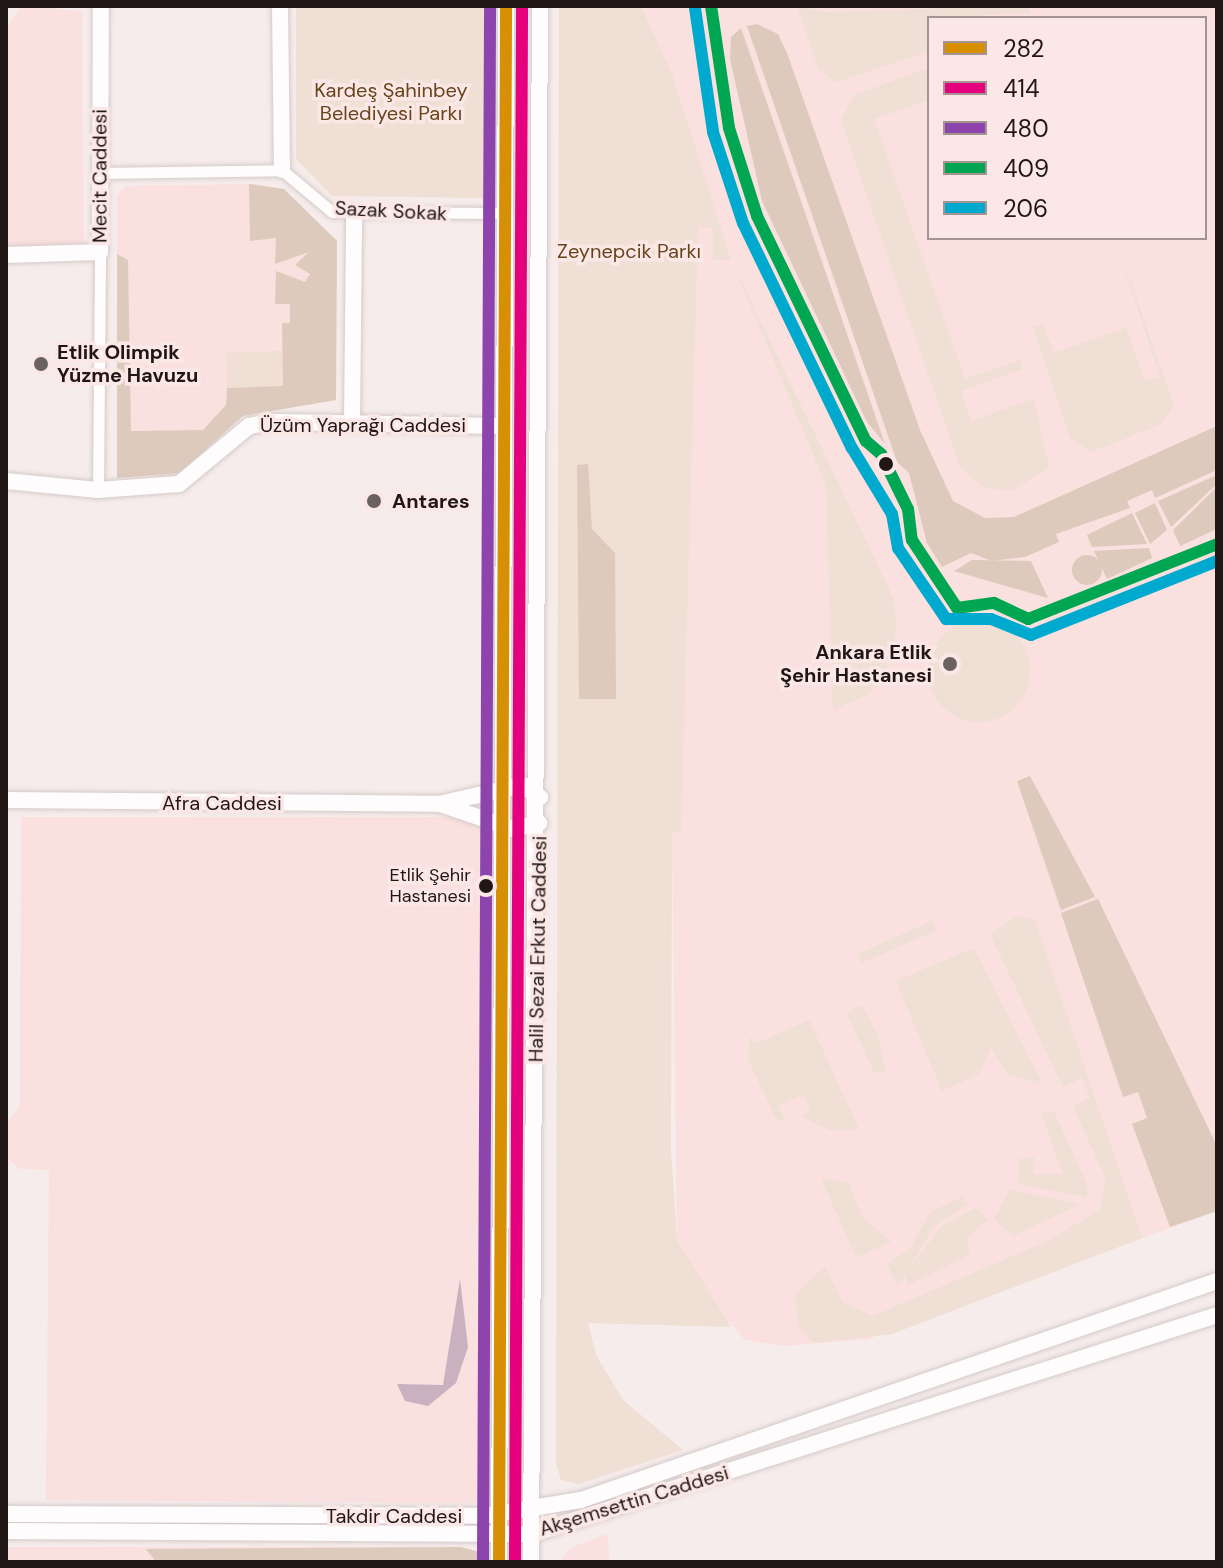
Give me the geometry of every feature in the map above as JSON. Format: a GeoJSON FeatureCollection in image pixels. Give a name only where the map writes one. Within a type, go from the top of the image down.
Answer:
{"type":"FeatureCollection","features":[{"type":"Feature","properties":{"kind":"main road","name":"Mecit Caddesi"},"geometry":{"type":"LineString","coordinates":[[6,255],[100,252],[101,6]]}},
{"type":"Feature","properties":{"kind":"main road"},"geometry":{"type":"LineString","coordinates":[[280,6],[282,170]]}},
{"type":"Feature","properties":{"kind":"main road","name":"Halil Sezai Erkut Caddesi"},"geometry":{"type":"LineString","coordinates":[[501,1510],[506,6]]}},
{"type":"Feature","properties":{"kind":"main road","name":"Halil Sezai Erkut Caddesi"},"geometry":{"type":"LineString","coordinates":[[532,1510],[540,797],[540,6]]}},
{"type":"Feature","properties":{"kind":"main road"},"geometry":{"type":"LineString","coordinates":[[352,421],[354,213]]}},
{"type":"Feature","properties":{"kind":"main road","name":"Üzüm Yaprağı Caddesi"},"geometry":{"type":"LineString","coordinates":[[6,481],[98,490],[185,482],[255,424],[352,421],[503,426]]}},
{"type":"Feature","properties":{"kind":"main road"},"geometry":{"type":"LineString","coordinates":[[504,792],[522,785],[540,797]]}},
{"type":"Feature","properties":{"kind":"main road","name":"Afra Caddesi"},"geometry":{"type":"LineString","coordinates":[[6,800],[439,804],[504,792]]}},
{"type":"Feature","properties":{"kind":"main road","name":"Afra Caddesi"},"geometry":{"type":"LineString","coordinates":[[439,804],[503,821]]}},
{"type":"Feature","properties":{"kind":"main road"},"geometry":{"type":"LineString","coordinates":[[503,821],[520,830],[539,823]]}},
{"type":"Feature","properties":{"kind":"main road","name":"Akşemsettin Caddesi"},"geometry":{"type":"LineString","coordinates":[[1217,1281],[652,1478],[532,1510],[532,1534],[1217,1315]]}},
{"type":"Feature","properties":{"kind":"main road"},"geometry":{"type":"LineString","coordinates":[[499,1562],[501,1510],[532,1510]]}},
{"type":"Feature","properties":{"kind":"main road","name":"Takdir Caddesi"},"geometry":{"type":"LineString","coordinates":[[6,1514],[484,1516],[501,1510]]}},
{"type":"Feature","properties":{"kind":"main road","name":"Takdir Caddesi"},"geometry":{"type":"LineString","coordinates":[[6,1531],[501,1534]]}},
{"type":"Feature","properties":{"kind":"main road"},"geometry":{"type":"LineString","coordinates":[[501,1534],[532,1534],[531,1562]]}},
{"type":"Feature","properties":{"kind":"street"},"geometry":{"type":"LineString","coordinates":[[100,173],[282,170]]}},
{"type":"Feature","properties":{"kind":"street","name":"Sazak Sokak"},"geometry":{"type":"LineString","coordinates":[[282,170],[332,212],[504,213]]}},
{"type":"Feature","properties":{"kind":"street"},"geometry":{"type":"LineString","coordinates":[[98,490],[100,252]]}},
{"type":"Feature","properties":{"kind":"shaded area"},"geometry":{"type":"Polygon","coordinates":[[[22,6],[82,11],[84,246],[6,247],[6,27],[22,6]]]}},
{"type":"Feature","properties":{"kind":"shaded area","name":"Ankara Etlik Şehir Hastanesi"},"geometry":{"type":"Polygon","coordinates":[[[641,6],[1217,6],[1217,1211],[868,1339],[783,1346],[745,1340],[712,1303],[677,1240],[672,832],[681,832],[697,227],[679,94],[641,6]]]}},
{"type":"Feature","properties":{"kind":"shaded area"},"geometry":{"type":"Polygon","coordinates":[[[757,24],[778,34],[787,53],[920,430],[953,501],[985,518],[1014,517],[1217,426],[1217,470],[1155,498],[1152,490],[1127,501],[1130,508],[1056,534],[1059,542],[1025,557],[992,561],[971,553],[942,567],[927,543],[909,473],[897,462],[747,26],[757,24]]]}},
{"type":"Feature","properties":{"kind":"shaded area"},"geometry":{"type":"Polygon","coordinates":[[[741,28],[885,444],[867,422],[762,201],[730,59],[731,37],[741,28]]]}},
{"type":"Feature","properties":{"kind":"shaded area"},"geometry":{"type":"Polygon","coordinates":[[[249,184],[284,189],[337,241],[336,400],[243,416],[180,473],[117,478],[117,254],[128,260],[131,431],[203,430],[226,405],[227,388],[283,386],[282,323],[290,323],[290,304],[275,304],[276,271],[305,282],[310,274],[295,265],[309,252],[275,264],[276,238],[250,241],[249,184]]]}},
{"type":"Feature","properties":{"kind":"shaded area"},"geometry":{"type":"Polygon","coordinates":[[[256,184],[284,189],[337,241],[336,400],[243,416],[171,476],[117,478],[117,195],[126,186],[256,184]]]}},
{"type":"Feature","properties":{"kind":"shaded area"},"geometry":{"type":"Polygon","coordinates":[[[588,464],[592,529],[615,553],[616,699],[579,699],[577,465],[588,464]]]}},
{"type":"Feature","properties":{"kind":"shaded area"},"geometry":{"type":"Polygon","coordinates":[[[1217,475],[1217,484],[1171,527],[1158,501],[1217,475]]]}},
{"type":"Feature","properties":{"kind":"shaded area"},"geometry":{"type":"Polygon","coordinates":[[[1217,487],[1217,529],[1180,546],[1173,530],[1217,487]]]}},
{"type":"Feature","properties":{"kind":"shaded area"},"geometry":{"type":"Polygon","coordinates":[[[1155,503],[1167,530],[1150,544],[1135,513],[1155,503]]]}},
{"type":"Feature","properties":{"kind":"shaded area"},"geometry":{"type":"Polygon","coordinates":[[[1132,513],[1147,544],[1092,547],[1087,535],[1132,513]]]}},
{"type":"Feature","properties":{"kind":"shaded area"},"geometry":{"type":"Polygon","coordinates":[[[1149,548],[1152,558],[1107,579],[1094,551],[1149,548]]]}},
{"type":"Feature","properties":{"kind":"shaded area"},"geometry":{"type":"Polygon","coordinates":[[[1087,555],[1098,559],[1102,570],[1098,581],[1087,585],[1076,581],[1072,570],[1076,559],[1087,555]]]}},
{"type":"Feature","properties":{"kind":"shaded area"},"geometry":{"type":"Polygon","coordinates":[[[972,560],[1031,561],[1048,598],[954,571],[972,560]]]}},
{"type":"Feature","properties":{"kind":"shaded area"},"geometry":{"type":"Polygon","coordinates":[[[1030,776],[1095,897],[1061,910],[1017,781],[1030,776]]]}},
{"type":"Feature","properties":{"kind":"shaded area"},"geometry":{"type":"Polygon","coordinates":[[[21,817],[462,817],[489,827],[490,1483],[482,1503],[46,1500],[49,1170],[20,1169],[6,1157],[6,1123],[20,1107],[21,817]]]}},
{"type":"Feature","properties":{"kind":"shaded area"},"geometry":{"type":"Polygon","coordinates":[[[1098,899],[1217,1146],[1217,1211],[1170,1227],[1132,1124],[1147,1118],[1138,1092],[1123,1097],[1061,913],[1098,899]]]}},
{"type":"Feature","properties":{"kind":"shaded area"},"geometry":{"type":"Polygon","coordinates":[[[460,1279],[468,1347],[456,1383],[428,1406],[405,1401],[397,1384],[443,1385],[460,1279]]]}},
{"type":"Feature","properties":{"kind":"shaded area"},"geometry":{"type":"Polygon","coordinates":[[[607,1534],[610,1562],[559,1562],[570,1548],[607,1534]]]}},
{"type":"Feature","properties":{"kind":"shaded area"},"geometry":{"type":"Polygon","coordinates":[[[6,1547],[461,1547],[483,1553],[483,1562],[6,1562],[6,1547]]]}},
{"type":"Feature","properties":{"kind":"shaded area"},"geometry":{"type":"Polygon","coordinates":[[[461,1547],[483,1553],[483,1562],[156,1562],[146,1549],[461,1547]]]}},
{"type":"Feature","properties":{"kind":"green space","name":"Kardeş Şahinbey Belediyesi Parkı"},"geometry":{"type":"Polygon","coordinates":[[[296,6],[485,6],[485,198],[332,196],[296,159],[296,6]]]}},
{"type":"Feature","properties":{"kind":"green space","name":"Zeynepcik Parkı"},"geometry":{"type":"Polygon","coordinates":[[[559,6],[641,6],[673,77],[731,260],[713,260],[713,228],[698,227],[681,832],[672,833],[671,1151],[677,1240],[731,1327],[588,1323],[596,1355],[623,1400],[683,1450],[579,1484],[561,1480],[556,1462],[559,6]]]}},
{"type":"Feature","properties":{"kind":"green space"},"geometry":{"type":"Polygon","coordinates":[[[797,6],[826,12],[1028,6],[1030,13],[927,16],[927,52],[836,82],[819,70],[797,6]]]}},
{"type":"Feature","properties":{"kind":"green space"},"geometry":{"type":"Polygon","coordinates":[[[927,69],[927,101],[874,119],[965,379],[1020,360],[1022,369],[961,391],[971,421],[1034,399],[1049,468],[1012,490],[984,488],[960,467],[841,120],[854,95],[927,69]]]}},
{"type":"Feature","properties":{"kind":"green space"},"geometry":{"type":"Polygon","coordinates":[[[1116,240],[1174,405],[1161,424],[1091,452],[1070,438],[1033,327],[1043,324],[1054,353],[1126,328],[1145,381],[1160,377],[1116,240]]]}},
{"type":"Feature","properties":{"kind":"green space"},"geometry":{"type":"Polygon","coordinates":[[[733,264],[894,599],[896,630],[885,674],[870,693],[833,710],[826,485],[733,264]]]}},
{"type":"Feature","properties":{"kind":"green space"},"geometry":{"type":"Polygon","coordinates":[[[282,351],[283,387],[227,389],[226,353],[282,351]]]}},
{"type":"Feature","properties":{"kind":"green space"},"geometry":{"type":"Polygon","coordinates":[[[979,620],[998,624],[1015,635],[1026,652],[1030,671],[1026,690],[1015,707],[998,718],[979,722],[960,718],[943,707],[932,690],[928,671],[932,652],[943,635],[960,624],[979,620]]]}},
{"type":"Feature","properties":{"kind":"green space"},"geometry":{"type":"Polygon","coordinates":[[[1017,916],[1035,920],[1142,1238],[892,1334],[813,1343],[798,1326],[795,1294],[825,1267],[843,1303],[873,1316],[1046,1242],[1100,1210],[1106,1179],[1073,1106],[1090,1098],[1082,1078],[1063,1087],[990,934],[1017,916]]]}},
{"type":"Feature","properties":{"kind":"green space"},"geometry":{"type":"Polygon","coordinates":[[[932,921],[936,930],[862,963],[858,954],[932,921]]]}},
{"type":"Feature","properties":{"kind":"green space"},"geometry":{"type":"Polygon","coordinates":[[[974,948],[1040,1079],[1038,1084],[1007,1073],[991,1047],[979,1074],[942,1091],[896,981],[974,948]]]}},
{"type":"Feature","properties":{"kind":"green space"},"geometry":{"type":"Polygon","coordinates":[[[855,1006],[864,1008],[878,1036],[886,1073],[874,1072],[848,1016],[855,1006]]]}},
{"type":"Feature","properties":{"kind":"green space"},"geometry":{"type":"Polygon","coordinates":[[[809,1020],[859,1129],[830,1130],[802,1117],[810,1109],[803,1094],[778,1106],[785,1121],[776,1119],[748,1060],[749,1037],[757,1043],[809,1020]]]}},
{"type":"Feature","properties":{"kind":"green space"},"geometry":{"type":"Polygon","coordinates":[[[1054,1112],[1087,1184],[1087,1197],[1018,1184],[1019,1159],[1034,1157],[1033,1175],[1063,1174],[1041,1113],[1054,1112]]]}},
{"type":"Feature","properties":{"kind":"green space"},"geometry":{"type":"Polygon","coordinates":[[[821,1178],[849,1183],[862,1217],[891,1242],[856,1257],[821,1178]]]}},
{"type":"Feature","properties":{"kind":"green space"},"geometry":{"type":"Polygon","coordinates":[[[1010,1190],[1080,1204],[1013,1236],[994,1219],[1010,1190]]]}},
{"type":"Feature","properties":{"kind":"green space"},"geometry":{"type":"Polygon","coordinates":[[[963,1197],[968,1204],[934,1226],[898,1287],[887,1264],[910,1249],[930,1212],[963,1197]]]}},
{"type":"Feature","properties":{"kind":"green space"},"geometry":{"type":"Polygon","coordinates":[[[976,1208],[988,1220],[968,1236],[969,1255],[908,1285],[905,1274],[942,1226],[976,1208]]]}},
{"type":"Feature","properties":{"kind":"transit line","name":"480"},"geometry":{"type":"LineString","coordinates":[[483,1562],[490,6]]}},
{"type":"Feature","properties":{"kind":"transit line","name":"282"},"geometry":{"type":"LineString","coordinates":[[499,1562],[506,6]]}},
{"type":"Feature","properties":{"kind":"transit line","name":"414"},"geometry":{"type":"LineString","coordinates":[[515,1562],[522,6]]}},
{"type":"Feature","properties":{"kind":"transit line","name":"409"},"geometry":{"type":"LineString","coordinates":[[711,6],[729,128],[757,216],[866,441],[881,454],[908,509],[912,540],[957,608],[994,603],[1028,619],[1217,544]]}},
{"type":"Feature","properties":{"kind":"transit line","name":"206"},"geometry":{"type":"LineString","coordinates":[[695,8],[713,132],[743,223],[852,448],[892,514],[898,548],[946,619],[991,619],[1031,635],[1217,561]]}},
{"type":"Feature","properties":{"kind":"place","name":"Etlik Olimpik Yüzme Havuzu"},"geometry":{"type":"Point","coordinates":[41,364]}},
{"type":"Feature","properties":{"kind":"place","name":"Antares"},"geometry":{"type":"Point","coordinates":[374,501]}},
{"type":"Feature","properties":{"kind":"place","name":"Ankara Etlik Şehir Hastanesi"},"geometry":{"type":"Point","coordinates":[950,664]}},
{"type":"Feature","properties":{"kind":"place","name":"Etlik Şehir Hastanesi"},"geometry":{"type":"Point","coordinates":[486,886]}}]}
